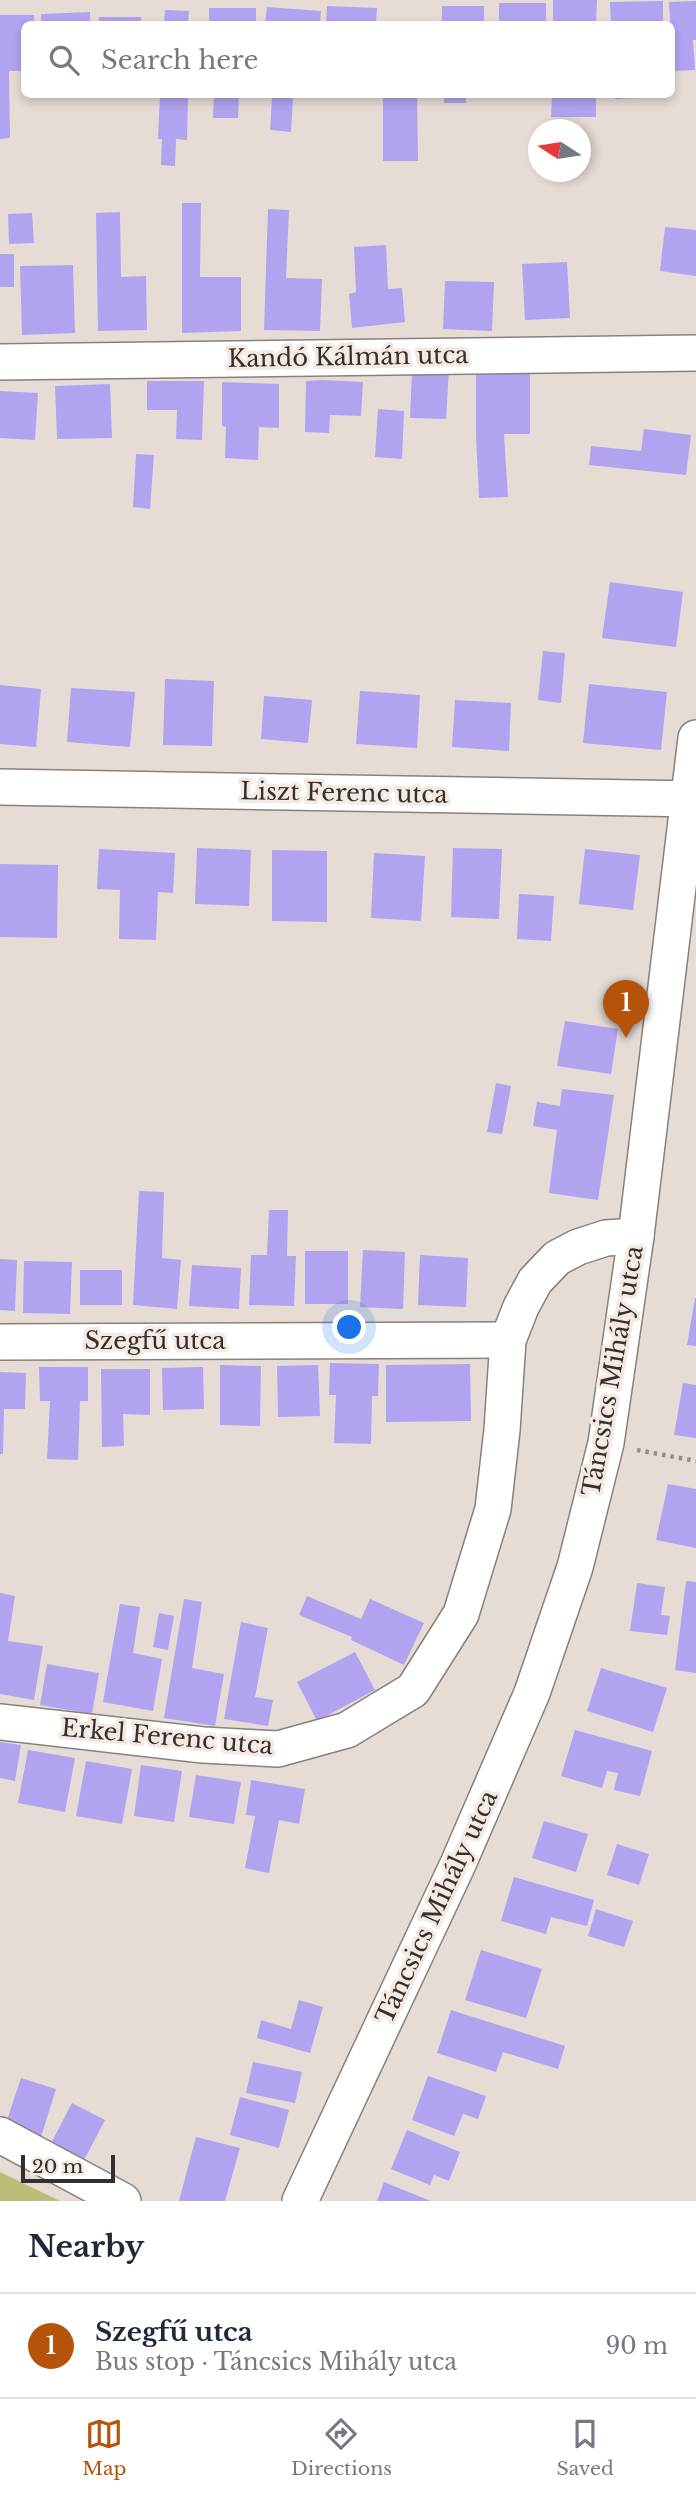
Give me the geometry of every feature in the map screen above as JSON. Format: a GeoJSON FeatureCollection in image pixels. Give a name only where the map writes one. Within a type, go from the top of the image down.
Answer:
{"type":"FeatureCollection","features":[{"type":"Feature","properties":{"kind":"street","name":"Kandó Kálmán utca"},"geometry":{"type":"LineString","coordinates":[[0,362],[696,353]]}},
{"type":"Feature","properties":{"kind":"street","name":"Táncsics Mihály utca"},"geometry":{"type":"LineString","coordinates":[[300,2201],[458,1864],[532,1693],[575,1567],[606,1443],[636,1236],[692,799],[696,738]]}},
{"type":"Feature","properties":{"kind":"street","name":"Liszt Ferenc utca"},"geometry":{"type":"LineString","coordinates":[[0,787],[692,799]]}},
{"type":"Feature","properties":{"kind":"street"},"geometry":{"type":"LineString","coordinates":[[508,1340],[535,1281],[557,1258],[578,1247],[607,1238],[636,1236]]}},
{"type":"Feature","properties":{"kind":"street","name":"Szegfű utca"},"geometry":{"type":"LineString","coordinates":[[0,1342],[508,1340]]}},
{"type":"Feature","properties":{"kind":"street","name":"Erkel Ferenc utca"},"geometry":{"type":"LineString","coordinates":[[0,1722],[203,1745],[278,1749],[347,1730],[413,1690],[461,1614],[493,1509],[508,1340]]}},
{"type":"Feature","properties":{"kind":"street"},"geometry":{"type":"LineString","coordinates":[[0,2135],[123,2201]]}},
{"type":"Feature","properties":{"kind":"path"},"geometry":{"type":"LineString","coordinates":[[606,1443],[696,1461]]}},
{"type":"Feature","properties":{"kind":"green space"},"geometry":{"type":"Polygon","coordinates":[[[0,2172],[60,2201],[0,2201],[0,2172]]]}},
{"type":"Feature","properties":{"kind":"building"},"geometry":{"type":"Polygon","coordinates":[[[553,0],[597,0],[596,21],[553,21],[553,0]]]}},
{"type":"Feature","properties":{"kind":"building"},"geometry":{"type":"Polygon","coordinates":[[[663,1],[663,21],[611,21],[610,2],[663,1]]]}},
{"type":"Feature","properties":{"kind":"building"},"geometry":{"type":"Polygon","coordinates":[[[696,1],[696,40],[693,40],[695,70],[675,71],[675,21],[670,21],[669,2],[696,1]]]}},
{"type":"Feature","properties":{"kind":"building"},"geometry":{"type":"Polygon","coordinates":[[[499,3],[546,3],[546,21],[499,21],[499,3]]]}},
{"type":"Feature","properties":{"kind":"building"},"geometry":{"type":"Polygon","coordinates":[[[327,6],[377,8],[376,21],[326,21],[327,6]]]}},
{"type":"Feature","properties":{"kind":"building"},"geometry":{"type":"Polygon","coordinates":[[[442,6],[484,6],[484,21],[442,21],[442,6]]]}},
{"type":"Feature","properties":{"kind":"building"},"geometry":{"type":"Polygon","coordinates":[[[267,7],[321,11],[320,21],[265,21],[267,7]]]}},
{"type":"Feature","properties":{"kind":"building"},"geometry":{"type":"Polygon","coordinates":[[[209,8],[256,8],[256,21],[209,21],[209,8]]]}},
{"type":"Feature","properties":{"kind":"building"},"geometry":{"type":"Polygon","coordinates":[[[165,10],[189,11],[188,21],[164,21],[165,10]]]}},
{"type":"Feature","properties":{"kind":"building"},"geometry":{"type":"Polygon","coordinates":[[[90,12],[90,21],[41,21],[41,14],[90,12]]]}},
{"type":"Feature","properties":{"kind":"building"},"geometry":{"type":"Polygon","coordinates":[[[0,15],[34,15],[34,21],[21,21],[21,71],[9,71],[10,138],[0,139],[0,15]]]}},
{"type":"Feature","properties":{"kind":"building"},"geometry":{"type":"Polygon","coordinates":[[[99,17],[141,17],[141,21],[99,21],[99,17]]]}},
{"type":"Feature","properties":{"kind":"building"},"geometry":{"type":"Polygon","coordinates":[[[160,98],[188,98],[187,140],[176,139],[175,166],[161,165],[162,139],[158,139],[160,98]]]}},
{"type":"Feature","properties":{"kind":"building"},"geometry":{"type":"Polygon","coordinates":[[[214,98],[239,98],[238,118],[213,118],[214,98]]]}},
{"type":"Feature","properties":{"kind":"building"},"geometry":{"type":"Polygon","coordinates":[[[272,98],[293,98],[291,132],[270,130],[272,98]]]}},
{"type":"Feature","properties":{"kind":"building"},"geometry":{"type":"Polygon","coordinates":[[[383,98],[417,98],[418,161],[383,161],[383,98]]]}},
{"type":"Feature","properties":{"kind":"building"},"geometry":{"type":"Polygon","coordinates":[[[444,98],[466,98],[466,103],[444,103],[444,98]]]}},
{"type":"Feature","properties":{"kind":"building"},"geometry":{"type":"Polygon","coordinates":[[[552,98],[596,98],[596,117],[551,117],[552,98]]]}},
{"type":"Feature","properties":{"kind":"building"},"geometry":{"type":"Polygon","coordinates":[[[182,203],[201,203],[200,277],[241,277],[241,331],[182,333],[182,203]]]}},
{"type":"Feature","properties":{"kind":"building"},"geometry":{"type":"Polygon","coordinates":[[[268,209],[289,210],[286,278],[322,279],[320,331],[264,330],[268,209]]]}},
{"type":"Feature","properties":{"kind":"building"},"geometry":{"type":"Polygon","coordinates":[[[120,212],[121,277],[146,276],[147,330],[98,331],[96,213],[120,212]]]}},
{"type":"Feature","properties":{"kind":"building"},"geometry":{"type":"Polygon","coordinates":[[[32,213],[34,243],[9,244],[8,214],[32,213]]]}},
{"type":"Feature","properties":{"kind":"building"},"geometry":{"type":"Polygon","coordinates":[[[665,227],[696,230],[696,276],[660,271],[665,227]]]}},
{"type":"Feature","properties":{"kind":"building"},"geometry":{"type":"Polygon","coordinates":[[[386,245],[388,289],[402,288],[405,322],[352,328],[349,294],[356,292],[354,247],[386,245]]]}},
{"type":"Feature","properties":{"kind":"building"},"geometry":{"type":"Polygon","coordinates":[[[0,254],[14,254],[14,287],[0,287],[0,254]]]}},
{"type":"Feature","properties":{"kind":"building"},"geometry":{"type":"Polygon","coordinates":[[[567,262],[570,318],[525,320],[522,264],[567,262]]]}},
{"type":"Feature","properties":{"kind":"building"},"geometry":{"type":"Polygon","coordinates":[[[73,265],[75,333],[22,335],[20,266],[73,265]]]}},
{"type":"Feature","properties":{"kind":"building"},"geometry":{"type":"Polygon","coordinates":[[[445,281],[494,282],[492,331],[443,329],[445,281]]]}},
{"type":"Feature","properties":{"kind":"building"},"geometry":{"type":"Polygon","coordinates":[[[412,370],[449,371],[446,419],[410,418],[412,370]]]}},
{"type":"Feature","properties":{"kind":"building"},"geometry":{"type":"Polygon","coordinates":[[[476,374],[530,374],[530,434],[504,434],[508,497],[479,498],[476,374]]]}},
{"type":"Feature","properties":{"kind":"building"},"geometry":{"type":"Polygon","coordinates":[[[147,381],[204,381],[202,440],[176,439],[177,410],[147,410],[147,381]]]}},
{"type":"Feature","properties":{"kind":"building"},"geometry":{"type":"Polygon","coordinates":[[[306,381],[363,382],[361,416],[330,415],[329,433],[305,432],[306,381]]]}},
{"type":"Feature","properties":{"kind":"building"},"geometry":{"type":"Polygon","coordinates":[[[222,382],[279,384],[279,428],[259,427],[258,460],[225,458],[226,427],[222,426],[222,382]]]}},
{"type":"Feature","properties":{"kind":"building"},"geometry":{"type":"Polygon","coordinates":[[[110,384],[112,438],[57,439],[55,386],[110,384]]]}},
{"type":"Feature","properties":{"kind":"building"},"geometry":{"type":"Polygon","coordinates":[[[0,391],[38,393],[35,440],[0,438],[0,391]]]}},
{"type":"Feature","properties":{"kind":"building"},"geometry":{"type":"Polygon","coordinates":[[[378,409],[404,411],[402,459],[375,457],[378,409]]]}},
{"type":"Feature","properties":{"kind":"building"},"geometry":{"type":"Polygon","coordinates":[[[644,429],[691,435],[686,475],[589,465],[591,446],[641,451],[644,429]]]}},
{"type":"Feature","properties":{"kind":"building"},"geometry":{"type":"Polygon","coordinates":[[[136,454],[154,455],[150,509],[133,507],[136,454]]]}},
{"type":"Feature","properties":{"kind":"building"},"geometry":{"type":"Polygon","coordinates":[[[610,582],[683,592],[676,647],[602,638],[610,582]]]}},
{"type":"Feature","properties":{"kind":"building"},"geometry":{"type":"Polygon","coordinates":[[[543,651],[565,653],[561,703],[538,700],[543,651]]]}},
{"type":"Feature","properties":{"kind":"building"},"geometry":{"type":"Polygon","coordinates":[[[165,679],[214,681],[212,746],[163,745],[165,679]]]}},
{"type":"Feature","properties":{"kind":"building"},"geometry":{"type":"Polygon","coordinates":[[[589,684],[667,692],[661,750],[583,743],[589,684]]]}},
{"type":"Feature","properties":{"kind":"building"},"geometry":{"type":"Polygon","coordinates":[[[0,685],[41,689],[36,747],[0,744],[0,685]]]}},
{"type":"Feature","properties":{"kind":"building"},"geometry":{"type":"Polygon","coordinates":[[[71,688],[135,692],[130,747],[67,742],[71,688]]]}},
{"type":"Feature","properties":{"kind":"building"},"geometry":{"type":"Polygon","coordinates":[[[360,691],[420,695],[417,748],[356,744],[360,691]]]}},
{"type":"Feature","properties":{"kind":"building"},"geometry":{"type":"Polygon","coordinates":[[[264,696],[312,700],[308,743],[261,739],[264,696]]]}},
{"type":"Feature","properties":{"kind":"building"},"geometry":{"type":"Polygon","coordinates":[[[455,700],[511,703],[509,751],[452,747],[455,700]]]}},
{"type":"Feature","properties":{"kind":"building"},"geometry":{"type":"Polygon","coordinates":[[[197,848],[251,850],[249,906],[195,904],[197,848]]]}},
{"type":"Feature","properties":{"kind":"building"},"geometry":{"type":"Polygon","coordinates":[[[453,848],[502,849],[499,919],[451,917],[453,848]]]}},
{"type":"Feature","properties":{"kind":"building"},"geometry":{"type":"Polygon","coordinates":[[[99,849],[175,853],[173,893],[158,892],[156,940],[119,939],[120,890],[97,889],[99,849]]]}},
{"type":"Feature","properties":{"kind":"building"},"geometry":{"type":"Polygon","coordinates":[[[585,849],[640,855],[633,910],[579,904],[585,849]]]}},
{"type":"Feature","properties":{"kind":"building"},"geometry":{"type":"Polygon","coordinates":[[[272,850],[327,851],[327,922],[272,921],[272,850]]]}},
{"type":"Feature","properties":{"kind":"building"},"geometry":{"type":"Polygon","coordinates":[[[374,853],[425,856],[421,921],[371,918],[374,853]]]}},
{"type":"Feature","properties":{"kind":"building"},"geometry":{"type":"Polygon","coordinates":[[[0,864],[58,865],[57,938],[0,937],[0,864]]]}},
{"type":"Feature","properties":{"kind":"building"},"geometry":{"type":"Polygon","coordinates":[[[519,894],[554,896],[551,941],[517,939],[519,894]]]}},
{"type":"Feature","properties":{"kind":"building"},"geometry":{"type":"Polygon","coordinates":[[[565,1021],[618,1029],[611,1074],[557,1066],[565,1021]]]}},
{"type":"Feature","properties":{"kind":"building"},"geometry":{"type":"Polygon","coordinates":[[[496,1083],[511,1086],[502,1134],[487,1132],[496,1083]]]}},
{"type":"Feature","properties":{"kind":"building"},"geometry":{"type":"Polygon","coordinates":[[[562,1089],[614,1095],[598,1200],[549,1193],[557,1130],[533,1126],[537,1102],[560,1106],[562,1089]]]}},
{"type":"Feature","properties":{"kind":"building"},"geometry":{"type":"Polygon","coordinates":[[[139,1191],[164,1192],[162,1258],[181,1260],[177,1309],[133,1305],[139,1191]]]}},
{"type":"Feature","properties":{"kind":"building"},"geometry":{"type":"Polygon","coordinates":[[[269,1210],[288,1210],[287,1256],[296,1256],[294,1306],[249,1305],[251,1255],[267,1255],[269,1210]]]}},
{"type":"Feature","properties":{"kind":"building"},"geometry":{"type":"Polygon","coordinates":[[[363,1250],[405,1252],[403,1309],[360,1307],[363,1250]]]}},
{"type":"Feature","properties":{"kind":"building"},"geometry":{"type":"Polygon","coordinates":[[[305,1251],[348,1251],[348,1304],[305,1304],[305,1251]]]}},
{"type":"Feature","properties":{"kind":"building"},"geometry":{"type":"Polygon","coordinates":[[[420,1255],[468,1258],[466,1307],[418,1305],[420,1255]]]}},
{"type":"Feature","properties":{"kind":"building"},"geometry":{"type":"Polygon","coordinates":[[[0,1259],[17,1260],[15,1311],[0,1310],[0,1259]]]}},
{"type":"Feature","properties":{"kind":"building"},"geometry":{"type":"Polygon","coordinates":[[[24,1261],[72,1262],[70,1314],[23,1313],[24,1261]]]}},
{"type":"Feature","properties":{"kind":"building"},"geometry":{"type":"Polygon","coordinates":[[[192,1265],[241,1268],[239,1309],[189,1306],[192,1265]]]}},
{"type":"Feature","properties":{"kind":"building"},"geometry":{"type":"Polygon","coordinates":[[[80,1270],[122,1270],[122,1305],[80,1305],[80,1270]]]}},
{"type":"Feature","properties":{"kind":"building"},"geometry":{"type":"Polygon","coordinates":[[[696,1298],[696,1346],[687,1345],[696,1298]]]}},
{"type":"Feature","properties":{"kind":"building"},"geometry":{"type":"Polygon","coordinates":[[[330,1363],[379,1364],[378,1396],[372,1396],[371,1444],[334,1443],[336,1395],[329,1395],[330,1363]]]}},
{"type":"Feature","properties":{"kind":"building"},"geometry":{"type":"Polygon","coordinates":[[[470,1364],[471,1421],[386,1422],[386,1365],[470,1364]]]}},
{"type":"Feature","properties":{"kind":"building"},"geometry":{"type":"Polygon","coordinates":[[[220,1365],[261,1366],[260,1426],[220,1425],[220,1365]]]}},
{"type":"Feature","properties":{"kind":"building"},"geometry":{"type":"Polygon","coordinates":[[[318,1365],[320,1416],[278,1417],[277,1366],[318,1365]]]}},
{"type":"Feature","properties":{"kind":"building"},"geometry":{"type":"Polygon","coordinates":[[[39,1367],[88,1367],[88,1401],[80,1401],[78,1460],[47,1459],[50,1401],[40,1401],[39,1367]]]}},
{"type":"Feature","properties":{"kind":"building"},"geometry":{"type":"Polygon","coordinates":[[[203,1367],[204,1409],[163,1410],[162,1368],[203,1367]]]}},
{"type":"Feature","properties":{"kind":"building"},"geometry":{"type":"Polygon","coordinates":[[[101,1369],[150,1369],[150,1415],[123,1414],[124,1446],[102,1447],[101,1369]]]}},
{"type":"Feature","properties":{"kind":"building"},"geometry":{"type":"Polygon","coordinates":[[[0,1372],[26,1373],[25,1409],[4,1409],[3,1454],[0,1454],[0,1372]]]}},
{"type":"Feature","properties":{"kind":"building"},"geometry":{"type":"Polygon","coordinates":[[[683,1383],[696,1385],[696,1438],[674,1435],[683,1383]]]}},
{"type":"Feature","properties":{"kind":"building"},"geometry":{"type":"Polygon","coordinates":[[[668,1484],[696,1489],[696,1548],[656,1540],[668,1484]]]}},
{"type":"Feature","properties":{"kind":"building"},"geometry":{"type":"Polygon","coordinates":[[[686,1581],[696,1582],[696,1673],[675,1670],[686,1581]]]}},
{"type":"Feature","properties":{"kind":"building"},"geometry":{"type":"Polygon","coordinates":[[[637,1583],[665,1587],[661,1615],[670,1616],[667,1635],[630,1631],[637,1583]]]}},
{"type":"Feature","properties":{"kind":"building"},"geometry":{"type":"Polygon","coordinates":[[[0,1593],[15,1596],[8,1641],[43,1646],[34,1700],[0,1694],[0,1593]]]}},
{"type":"Feature","properties":{"kind":"building"},"geometry":{"type":"Polygon","coordinates":[[[307,1596],[361,1619],[370,1599],[424,1623],[404,1665],[351,1640],[352,1637],[299,1615],[307,1596]]]}},
{"type":"Feature","properties":{"kind":"building"},"geometry":{"type":"Polygon","coordinates":[[[184,1599],[202,1602],[192,1668],[224,1674],[215,1726],[164,1718],[184,1599]]]}},
{"type":"Feature","properties":{"kind":"building"},"geometry":{"type":"Polygon","coordinates":[[[120,1604],[140,1607],[133,1653],[162,1659],[153,1711],[103,1702],[120,1604]]]}},
{"type":"Feature","properties":{"kind":"building"},"geometry":{"type":"Polygon","coordinates":[[[159,1613],[174,1616],[168,1650],[153,1647],[159,1613]]]}},
{"type":"Feature","properties":{"kind":"building"},"geometry":{"type":"Polygon","coordinates":[[[241,1622],[268,1628],[255,1697],[273,1700],[268,1726],[224,1719],[241,1622]]]}},
{"type":"Feature","properties":{"kind":"building"},"geometry":{"type":"Polygon","coordinates":[[[355,1652],[375,1690],[317,1721],[297,1682],[355,1652]]]}},
{"type":"Feature","properties":{"kind":"building"},"geometry":{"type":"Polygon","coordinates":[[[47,1664],[99,1673],[92,1714],[40,1705],[47,1664]]]}},
{"type":"Feature","properties":{"kind":"building"},"geometry":{"type":"Polygon","coordinates":[[[601,1668],[667,1688],[653,1732],[587,1711],[601,1668]]]}},
{"type":"Feature","properties":{"kind":"building"},"geometry":{"type":"Polygon","coordinates":[[[575,1730],[652,1751],[640,1796],[614,1790],[618,1773],[607,1771],[602,1788],[561,1776],[575,1730]]]}},
{"type":"Feature","properties":{"kind":"building"},"geometry":{"type":"Polygon","coordinates":[[[0,1742],[21,1745],[15,1781],[0,1778],[0,1742]]]}},
{"type":"Feature","properties":{"kind":"building"},"geometry":{"type":"Polygon","coordinates":[[[28,1750],[75,1758],[65,1812],[18,1803],[28,1750]]]}},
{"type":"Feature","properties":{"kind":"building"},"geometry":{"type":"Polygon","coordinates":[[[86,1761],[132,1769],[122,1824],[76,1816],[86,1761]]]}},
{"type":"Feature","properties":{"kind":"building"},"geometry":{"type":"Polygon","coordinates":[[[141,1765],[182,1771],[174,1822],[134,1816],[141,1765]]]}},
{"type":"Feature","properties":{"kind":"building"},"geometry":{"type":"Polygon","coordinates":[[[196,1775],[241,1782],[234,1824],[189,1817],[196,1775]]]}},
{"type":"Feature","properties":{"kind":"building"},"geometry":{"type":"Polygon","coordinates":[[[251,1780],[305,1789],[299,1824],[279,1820],[269,1873],[245,1868],[255,1816],[246,1815],[251,1780]]]}},
{"type":"Feature","properties":{"kind":"building"},"geometry":{"type":"Polygon","coordinates":[[[544,1821],[588,1834],[576,1872],[532,1858],[544,1821]]]}},
{"type":"Feature","properties":{"kind":"building"},"geometry":{"type":"Polygon","coordinates":[[[617,1844],[649,1854],[639,1885],[607,1875],[617,1844]]]}},
{"type":"Feature","properties":{"kind":"building"},"geometry":{"type":"Polygon","coordinates":[[[514,1877],[594,1900],[587,1926],[551,1917],[546,1934],[501,1921],[514,1877]]]}},
{"type":"Feature","properties":{"kind":"building"},"geometry":{"type":"Polygon","coordinates":[[[596,1909],[633,1921],[624,1947],[588,1936],[596,1909]]]}},
{"type":"Feature","properties":{"kind":"building"},"geometry":{"type":"Polygon","coordinates":[[[481,1950],[542,1969],[526,2018],[465,2000],[481,1950]]]}},
{"type":"Feature","properties":{"kind":"building"},"geometry":{"type":"Polygon","coordinates":[[[299,2000],[323,2007],[310,2053],[257,2038],[261,2020],[291,2029],[299,2000]]]}},
{"type":"Feature","properties":{"kind":"building"},"geometry":{"type":"Polygon","coordinates":[[[451,2010],[565,2046],[558,2069],[503,2052],[496,2072],[437,2053],[451,2010]]]}},
{"type":"Feature","properties":{"kind":"building"},"geometry":{"type":"Polygon","coordinates":[[[253,2062],[302,2072],[295,2103],[246,2093],[253,2062]]]}},
{"type":"Feature","properties":{"kind":"building"},"geometry":{"type":"Polygon","coordinates":[[[428,2076],[486,2096],[478,2119],[463,2114],[454,2136],[412,2120],[428,2076]]]}},
{"type":"Feature","properties":{"kind":"building"},"geometry":{"type":"Polygon","coordinates":[[[21,2078],[56,2089],[41,2137],[5,2126],[21,2078]]]}},
{"type":"Feature","properties":{"kind":"building"},"geometry":{"type":"Polygon","coordinates":[[[240,2097],[289,2110],[279,2148],[230,2135],[240,2097]]]}},
{"type":"Feature","properties":{"kind":"building"},"geometry":{"type":"Polygon","coordinates":[[[72,2103],[105,2120],[80,2168],[47,2151],[72,2103]]]}},
{"type":"Feature","properties":{"kind":"building"},"geometry":{"type":"Polygon","coordinates":[[[407,2130],[460,2152],[449,2181],[434,2175],[430,2185],[391,2169],[407,2130]]]}},
{"type":"Feature","properties":{"kind":"building"},"geometry":{"type":"Polygon","coordinates":[[[196,2137],[240,2148],[225,2201],[179,2201],[196,2137]]]}},
{"type":"Feature","properties":{"kind":"building"},"geometry":{"type":"Polygon","coordinates":[[[384,2182],[401,2189],[431,2201],[377,2201],[384,2182]]]}},
{"type":"Feature","properties":{"kind":"place","name":"Szegfű utca"},"geometry":{"type":"Point","coordinates":[626,1038]}}]}
